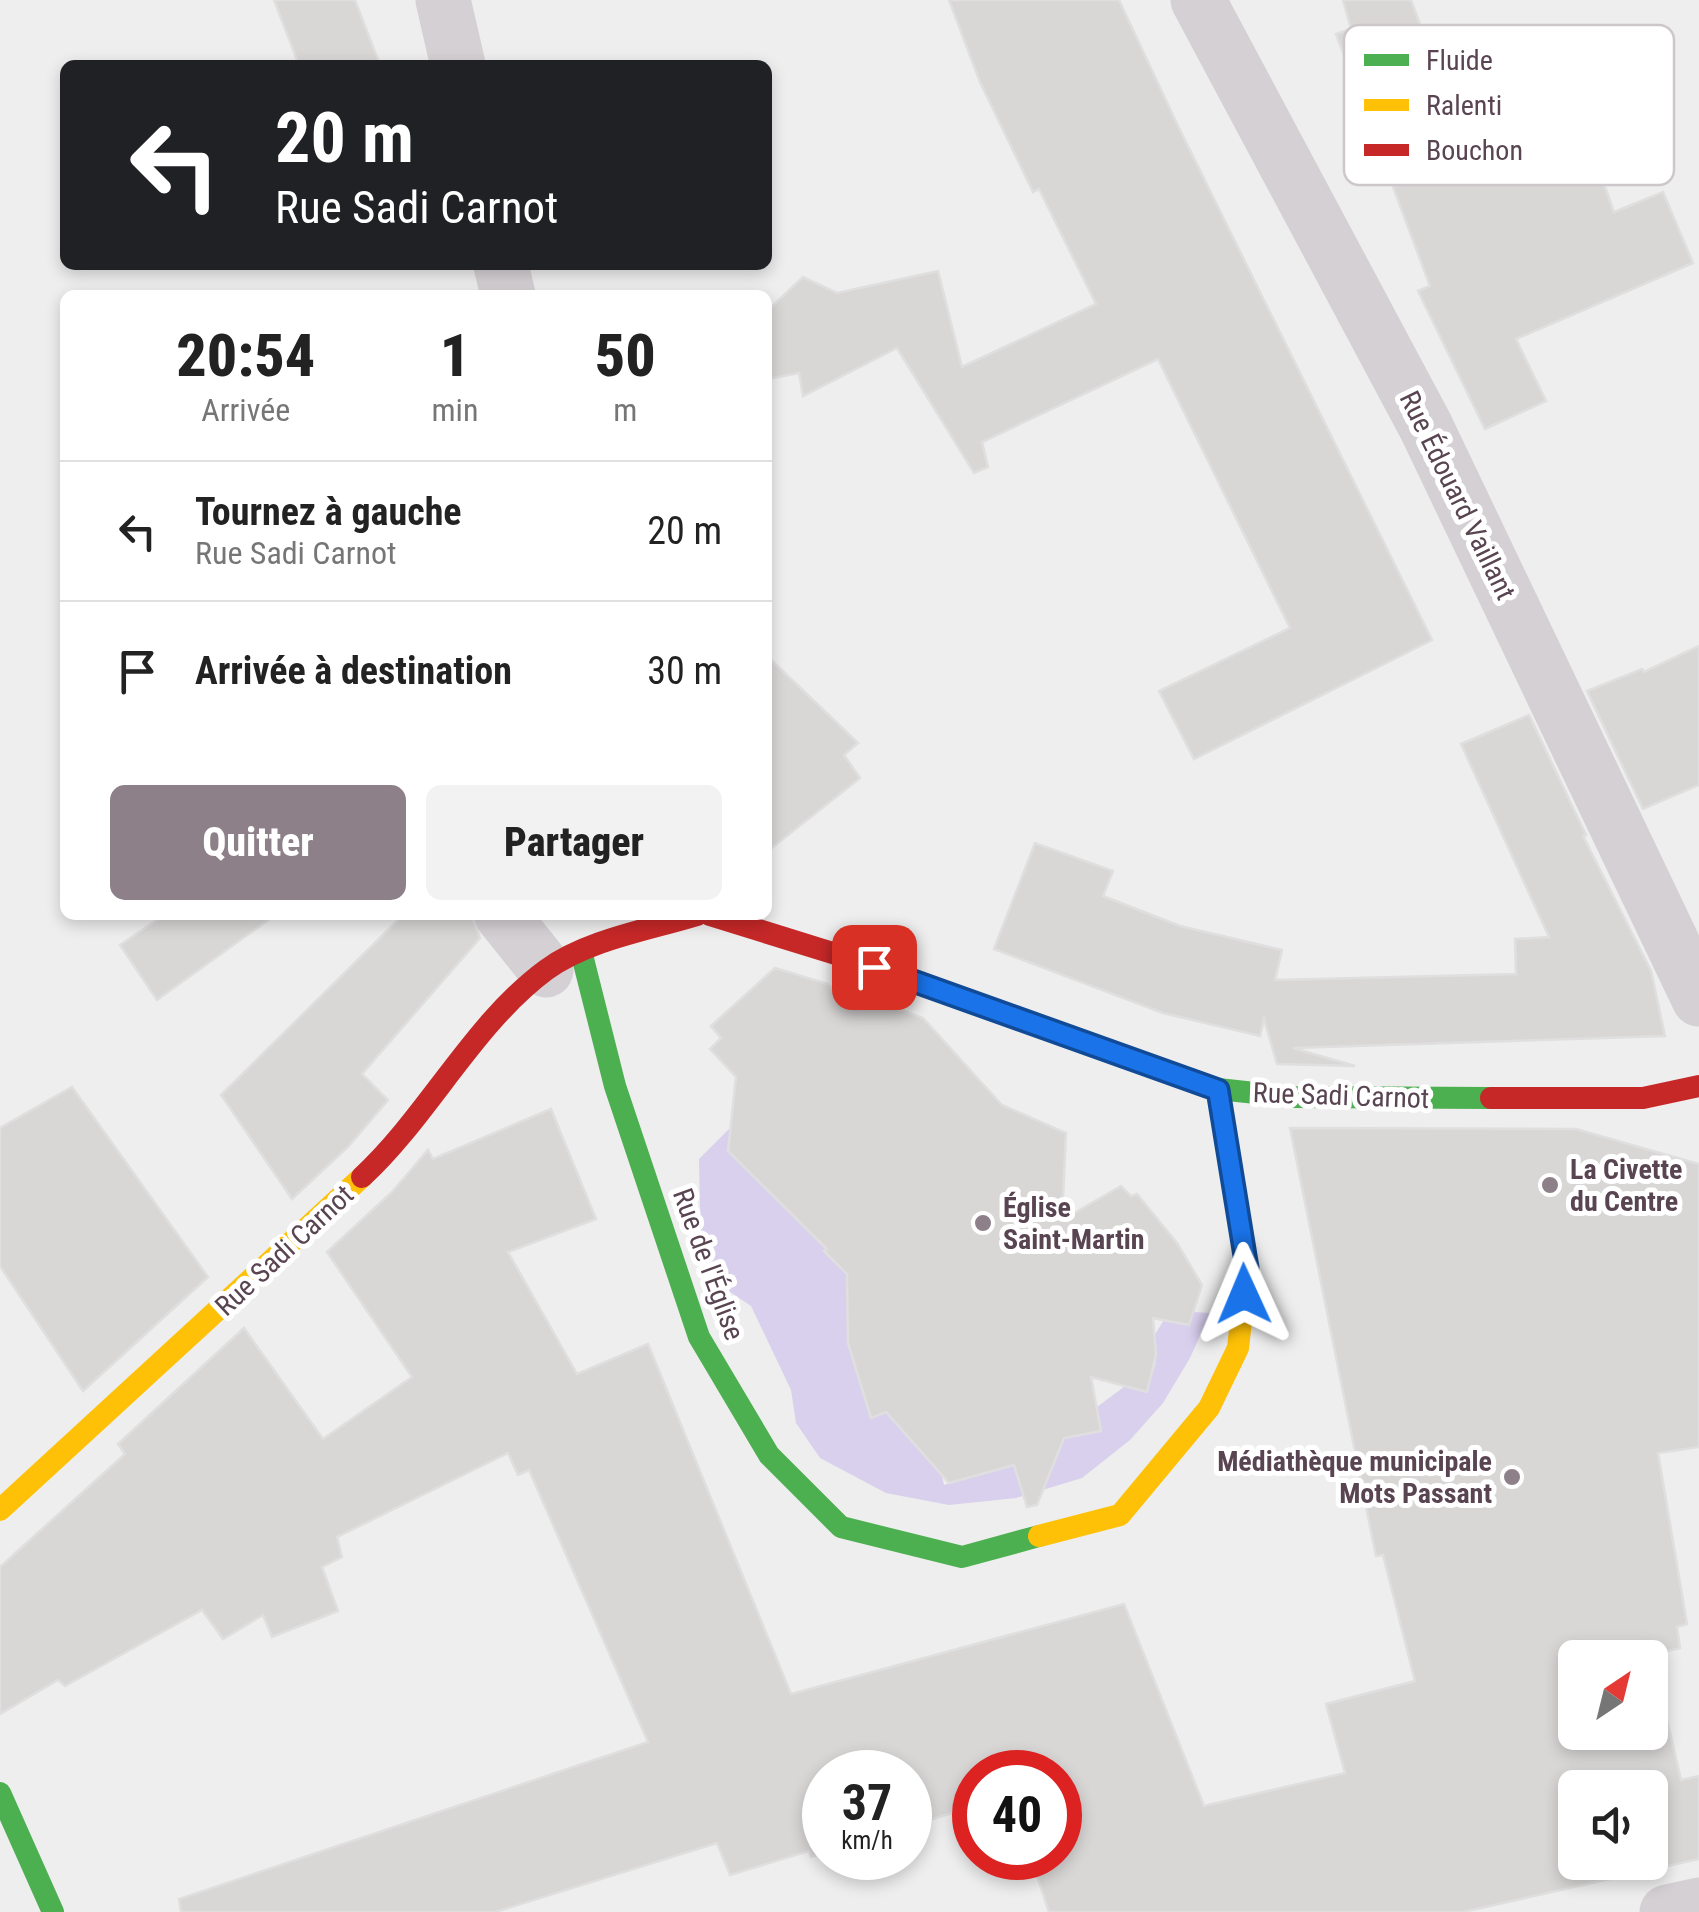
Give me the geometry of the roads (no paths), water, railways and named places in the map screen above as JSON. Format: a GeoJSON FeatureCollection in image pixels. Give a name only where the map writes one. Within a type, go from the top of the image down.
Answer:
{"type":"FeatureCollection","features":[{"type":"Feature","properties":{"kind":"street"},"geometry":{"type":"LineString","coordinates":[[444,0],[457,60]]}},
{"type":"Feature","properties":{"kind":"street","name":"Rue Édouard Vaillant"},"geometry":{"type":"LineString","coordinates":[[1198,0],[1426,427],[1699,999]]}},
{"type":"Feature","properties":{"kind":"street"},"geometry":{"type":"LineString","coordinates":[[509,920],[564,960]]}},
{"type":"Feature","properties":{"kind":"street","name":"Rue Sadi Carnot"},"geometry":{"type":"LineString","coordinates":[[0,1510],[371,1169],[502,1012],[564,960],[682,920]]}},
{"type":"Feature","properties":{"kind":"street","name":"Rue Sadi Carnot"},"geometry":{"type":"LineString","coordinates":[[726,920],[839,955],[1218,1090],[1293,1097],[1643,1098],[1699,1086]]}},
{"type":"Feature","properties":{"kind":"street","name":"Rue de l'Église"},"geometry":{"type":"LineString","coordinates":[[564,960],[615,1086],[699,1337],[769,1455],[841,1527],[962,1557],[1120,1515],[1209,1408],[1238,1348],[1247,1268],[1218,1090]]}},
{"type":"Feature","properties":{"kind":"street"},"geometry":{"type":"LineString","coordinates":[[0,1793],[54,1912]]}},
{"type":"Feature","properties":{"kind":"street"},"geometry":{"type":"LineString","coordinates":[[1667,1912],[1699,1905]]}},
{"type":"Feature","properties":{"kind":"place","name":"La Civette du Centre"},"geometry":{"type":"Point","coordinates":[1550,1185]}},
{"type":"Feature","properties":{"kind":"place","name":"Église Saint-Martin"},"geometry":{"type":"Point","coordinates":[983,1223]}},
{"type":"Feature","properties":{"kind":"place","name":"Médiathèque municipale Mots Passant"},"geometry":{"type":"Point","coordinates":[1512,1477]}}]}
